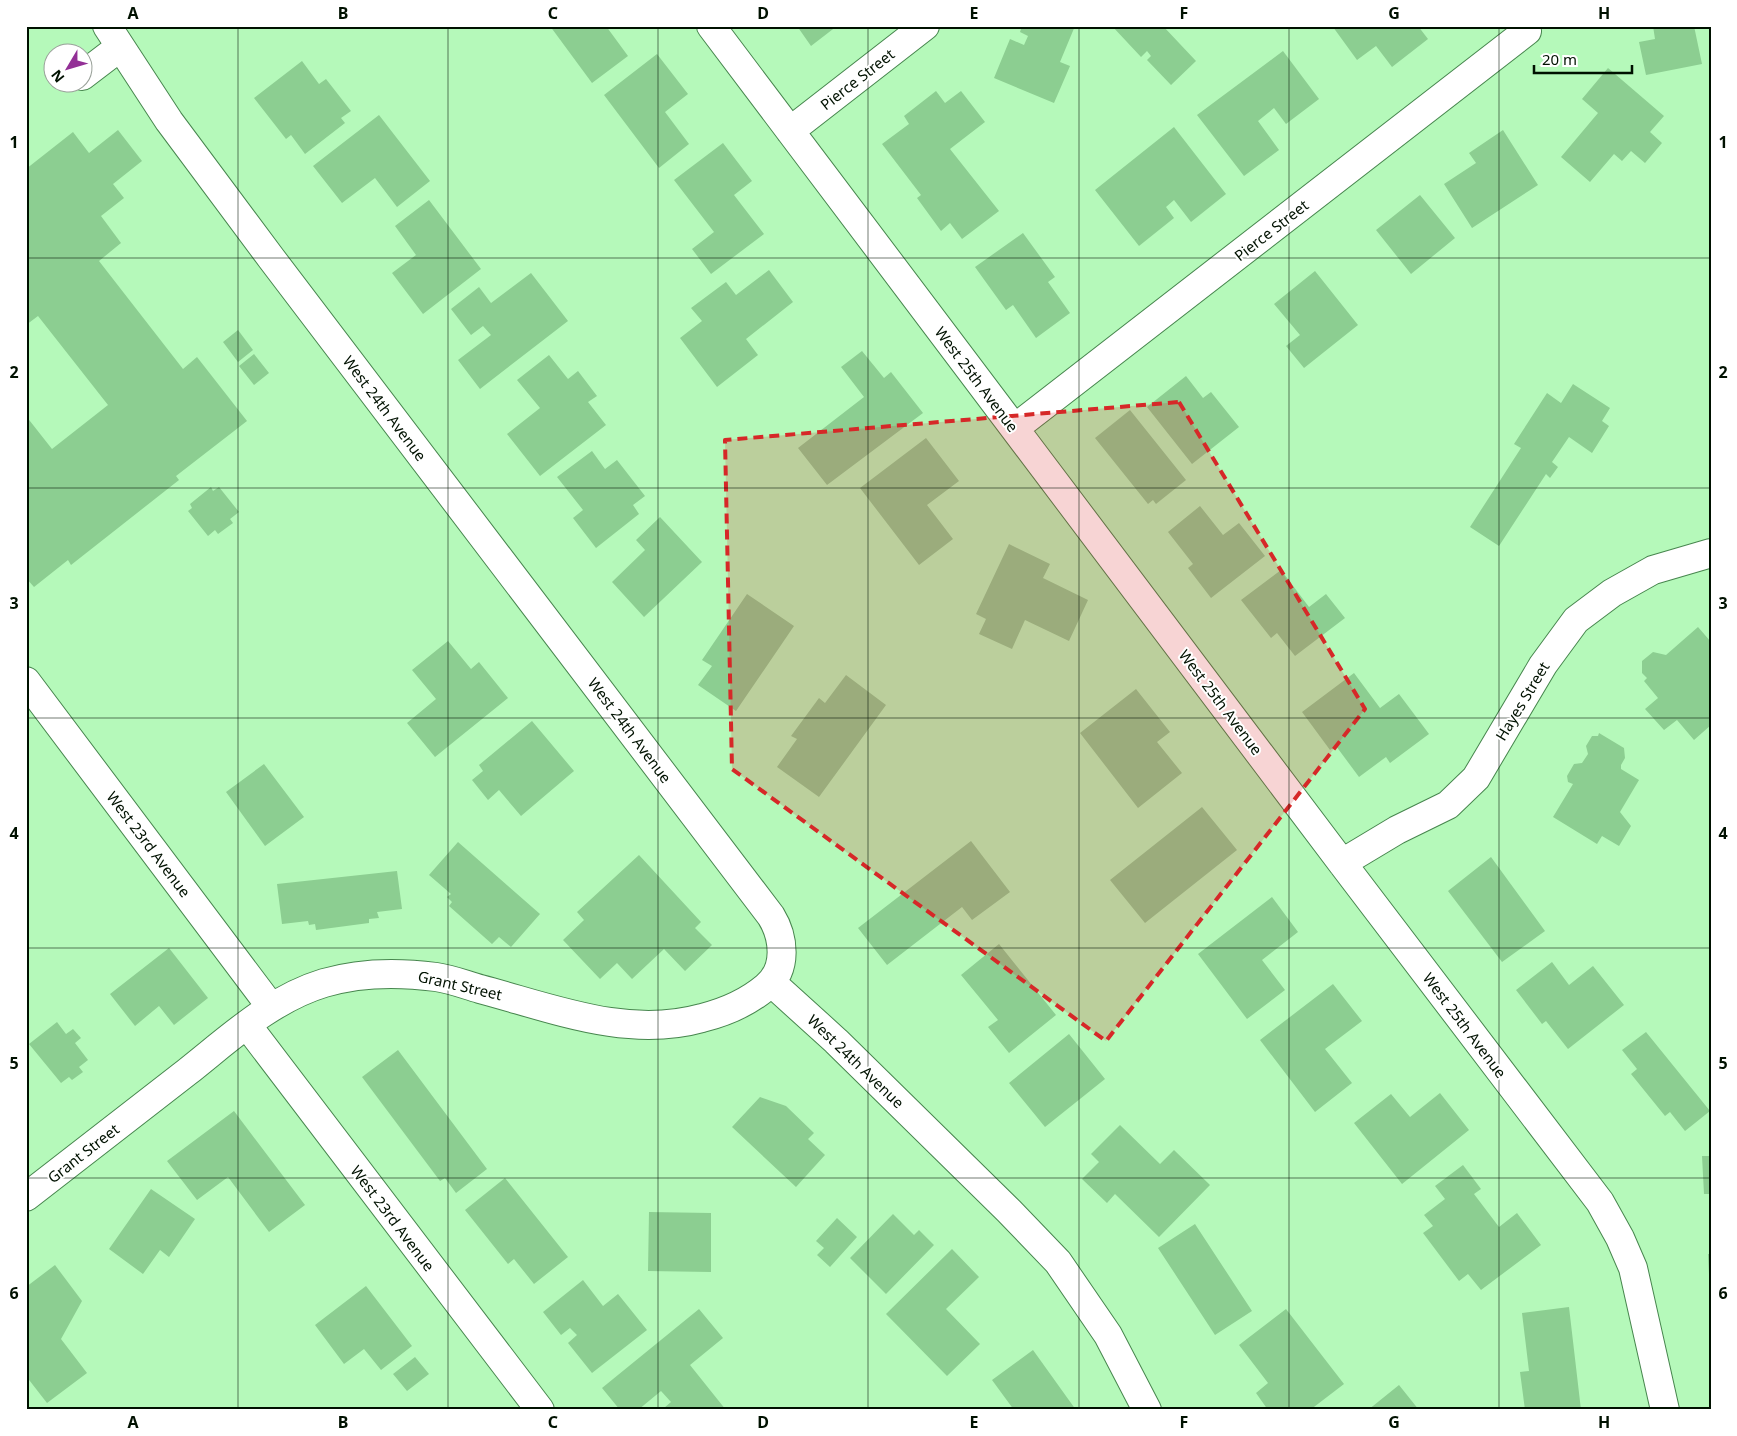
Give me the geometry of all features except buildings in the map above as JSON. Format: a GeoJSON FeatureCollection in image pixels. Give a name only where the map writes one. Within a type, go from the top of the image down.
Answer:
{"type":"FeatureCollection","features":[{"type":"Feature","properties":{"kind":"street","name":"West 25th Avenue"},"geometry":{"type":"LineString","coordinates":[[711,26],[1600,1202],[1620,1238],[1633,1268],[1665,1410]]}},
{"type":"Feature","properties":{"kind":"street","name":"Pierce Street"},"geometry":{"type":"LineString","coordinates":[[790,131],[925,26]]}},
{"type":"Feature","properties":{"kind":"street","name":"Pierce Street"},"geometry":{"type":"LineString","coordinates":[[1015,428],[1527,31]]}},
{"type":"Feature","properties":{"kind":"street"},"geometry":{"type":"LineString","coordinates":[[92,62],[113,37]]}},
{"type":"Feature","properties":{"kind":"street","name":"West 24th Avenue"},"geometry":{"type":"LineString","coordinates":[[113,37],[169,121],[271,258],[771,916],[778,927],[782,940],[779,967],[771,982],[843,1047],[1058,1262],[1108,1335],[1147,1410]]}},
{"type":"Feature","properties":{"kind":"street","name":"Hayes Street"},"geometry":{"type":"LineString","coordinates":[[1342,863],[1397,830],[1448,805],[1476,778],[1542,664],[1576,620],[1612,593],[1653,570],[1711,553]]}},
{"type":"Feature","properties":{"kind":"street","name":"West 23rd Avenue"},"geometry":{"type":"LineString","coordinates":[[26,681],[271,1007]]}},
{"type":"Feature","properties":{"kind":"street","name":"Grant Street"},"geometry":{"type":"LineString","coordinates":[[26,1197],[271,1007],[323,983],[351,976],[406,973],[439,978],[585,1018],[618,1024],[652,1026],[694,1021],[728,1010],[754,997],[771,982]]}},
{"type":"Feature","properties":{"kind":"street","name":"West 23rd Avenue"},"geometry":{"type":"LineString","coordinates":[[247,1025],[540,1410]]}},
{"type":"Feature","properties":{"kind":"highlighted area"},"geometry":{"type":"Polygon","coordinates":[[[1179,402],[1365,709],[1106,1041],[732,769],[725,440],[1179,402]]]}}]}
